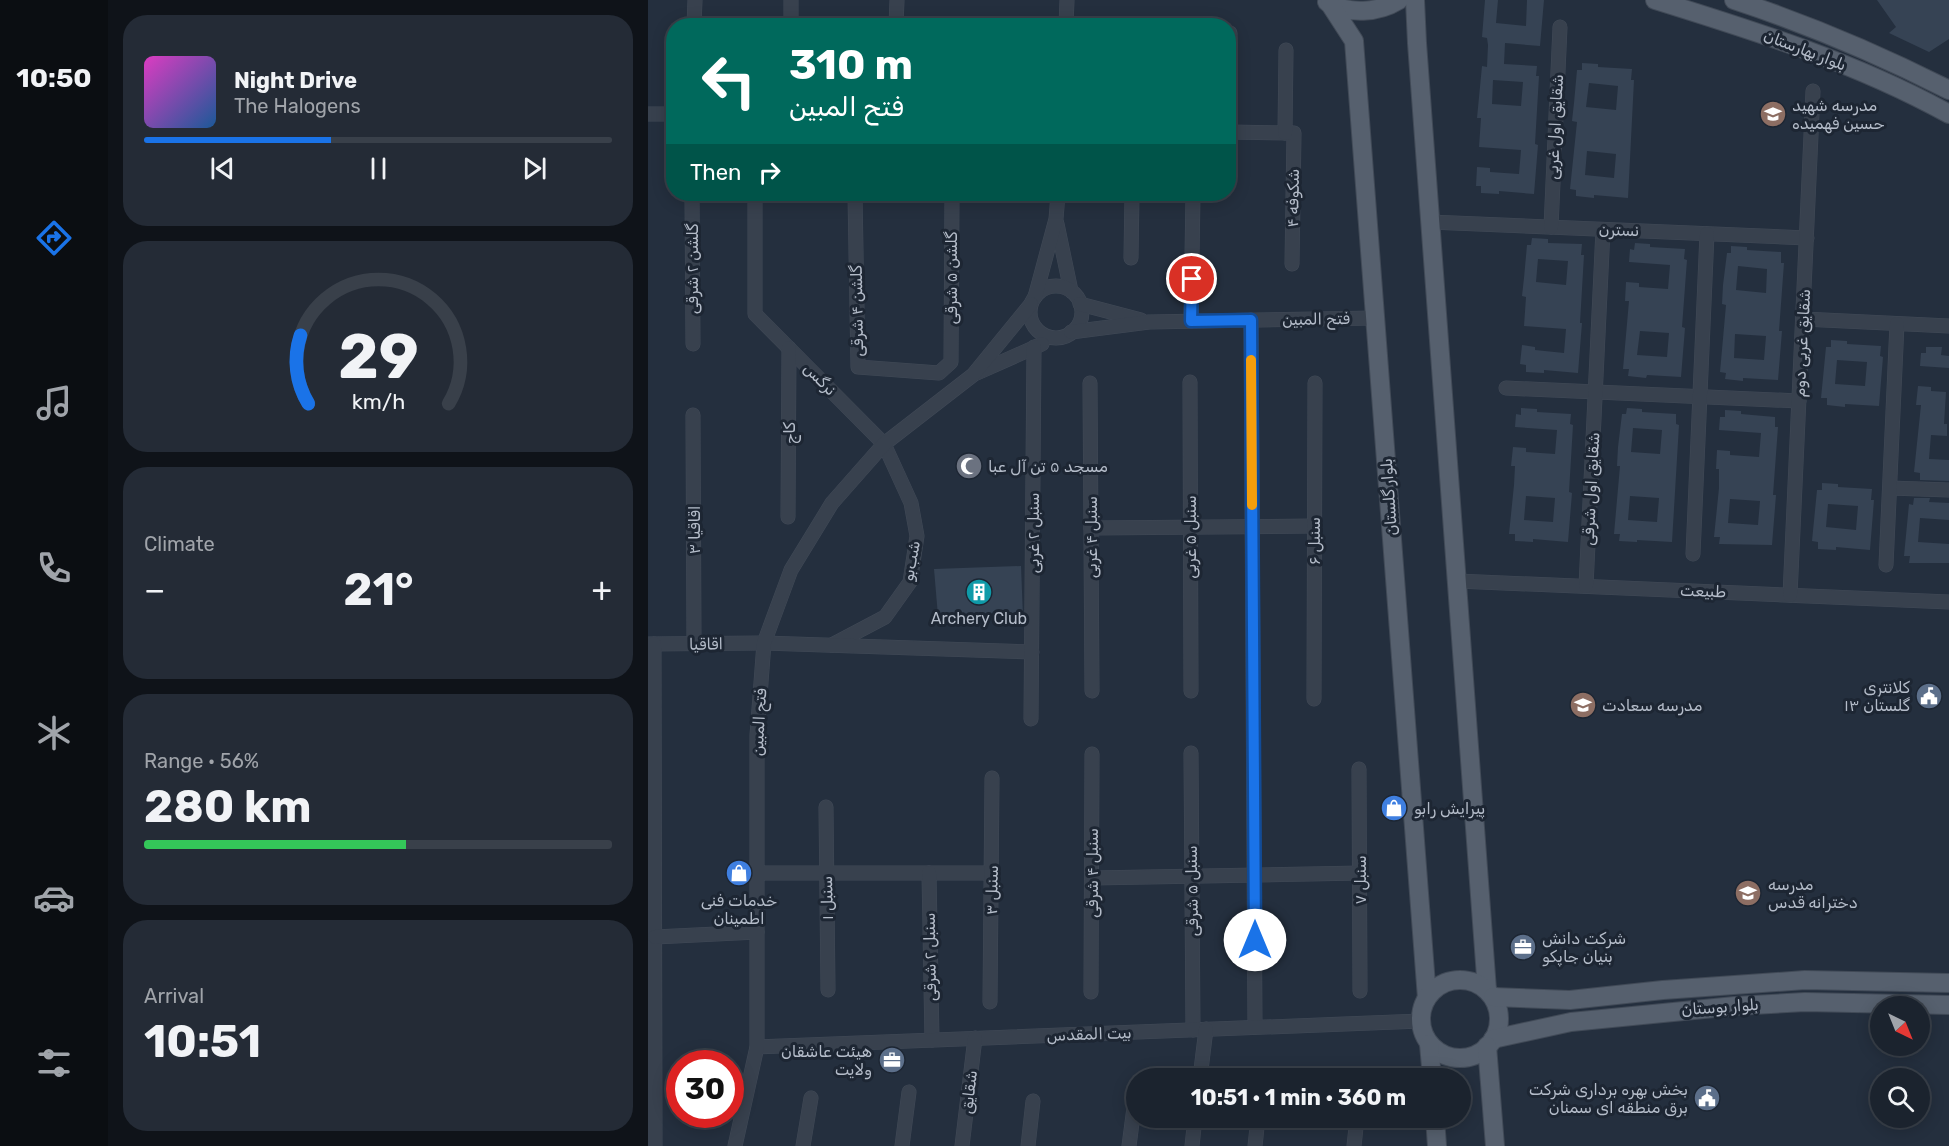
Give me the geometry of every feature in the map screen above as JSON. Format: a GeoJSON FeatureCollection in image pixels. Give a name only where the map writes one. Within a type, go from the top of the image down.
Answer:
{"type":"FeatureCollection","features":[{"type":"Feature","properties":{"kind":"main road"},"geometry":{"type":"LineString","coordinates":[[1327,2],[1352,11],[1375,10],[1399,0]]}},
{"type":"Feature","properties":{"kind":"main road"},"geometry":{"type":"LineString","coordinates":[[1415,0],[1416,44],[1490,994],[1497,1007],[1499,1018],[1497,1029],[1490,1043],[1476,1054],[1451,1057],[1439,1052],[1430,1044],[1423,1033],[1422,1009],[1436,987],[1448,981],[1462,980],[1475,983],[1490,994]]}},
{"type":"Feature","properties":{"kind":"main road","name":"بلوار بهارستان"},"geometry":{"type":"LineString","coordinates":[[1655,0],[1756,32],[1819,56],[1925,100],[1949,114]]}},
{"type":"Feature","properties":{"kind":"main road","name":"بلوار بهارستان"},"geometry":{"type":"LineString","coordinates":[[1734,0],[1850,45],[1949,90]]}},
{"type":"Feature","properties":{"kind":"main road","name":"بلوار گلستان"},"geometry":{"type":"LineString","coordinates":[[1327,2],[1354,41],[1427,998]]}},
{"type":"Feature","properties":{"kind":"main road","name":"بلوار بوستان"},"geometry":{"type":"LineString","coordinates":[[1490,994],[1570,1000],[1710,986],[1805,980],[1949,983]]}},
{"type":"Feature","properties":{"kind":"main road","name":"بلوار بوستان"},"geometry":{"type":"LineString","coordinates":[[1490,1043],[1571,1022],[1735,1005],[1804,1002],[1949,1005]]}},
{"type":"Feature","properties":{"kind":"main road"},"geometry":{"type":"LineString","coordinates":[[1490,1043],[1495,1146]]}},
{"type":"Feature","properties":{"kind":"main road"},"geometry":{"type":"LineString","coordinates":[[1430,1044],[1431,1068]]}},
{"type":"Feature","properties":{"kind":"main road"},"geometry":{"type":"LineString","coordinates":[[1436,1128],[1437,1146]]}},
{"type":"Feature","properties":{"kind":"street"},"geometry":{"type":"LineString","coordinates":[[694,18],[695,0]]}},
{"type":"Feature","properties":{"kind":"street"},"geometry":{"type":"LineString","coordinates":[[791,0],[791,18]]}},
{"type":"Feature","properties":{"kind":"street"},"geometry":{"type":"LineString","coordinates":[[896,18],[897,0]]}},
{"type":"Feature","properties":{"kind":"street"},"geometry":{"type":"LineString","coordinates":[[1066,18],[1067,0]]}},
{"type":"Feature","properties":{"kind":"street","name":"شقایق اول غربی"},"geometry":{"type":"LineString","coordinates":[[1551,227],[1560,27]]}},
{"type":"Feature","properties":{"kind":"street","name":"شکوفه ۴"},"geometry":{"type":"LineString","coordinates":[[1286,50],[1292,264]]}},
{"type":"Feature","properties":{"kind":"street","name":"شقایق غربی دوم"},"geometry":{"type":"LineString","coordinates":[[1790,595],[1813,91]]}},
{"type":"Feature","properties":{"kind":"street"},"geometry":{"type":"LineString","coordinates":[[648,114],[666,114]]}},
{"type":"Feature","properties":{"kind":"street"},"geometry":{"type":"LineString","coordinates":[[1236,132],[1290,133]]}},
{"type":"Feature","properties":{"kind":"street","name":"گلشن ۲ شرقی"},"geometry":{"type":"LineString","coordinates":[[692,201],[693,344]]}},
{"type":"Feature","properties":{"kind":"street","name":"نرگس"},"geometry":{"type":"LineString","coordinates":[[755,201],[755,314],[885,444]]}},
{"type":"Feature","properties":{"kind":"street","name":"گلشن ۴ شرقی"},"geometry":{"type":"LineString","coordinates":[[855,201],[858,367],[939,373],[951,362]]}},
{"type":"Feature","properties":{"kind":"street","name":"گلشن ۵ شرقی"},"geometry":{"type":"LineString","coordinates":[[951,362],[952,201]]}},
{"type":"Feature","properties":{"kind":"street"},"geometry":{"type":"LineString","coordinates":[[1056,337],[1048,336],[1035,327],[1031,320],[1033,300],[1056,219],[1057,201]]}},
{"type":"Feature","properties":{"kind":"street"},"geometry":{"type":"LineString","coordinates":[[1131,258],[1132,201]]}},
{"type":"Feature","properties":{"kind":"street"},"geometry":{"type":"LineString","coordinates":[[1191,321],[1193,201]]}},
{"type":"Feature","properties":{"kind":"street"},"geometry":{"type":"LineString","coordinates":[[1056,219],[1071,291],[1080,304],[1080,319],[1071,332]]}},
{"type":"Feature","properties":{"kind":"street","name":"نسترن"},"geometry":{"type":"LineString","coordinates":[[1430,222],[1807,238]]}},
{"type":"Feature","properties":{"kind":"street"},"geometry":{"type":"LineString","coordinates":[[1596,392],[1603,230]]}},
{"type":"Feature","properties":{"kind":"street"},"geometry":{"type":"LineString","coordinates":[[1693,554],[1707,234]]}},
{"type":"Feature","properties":{"kind":"street"},"geometry":{"type":"LineString","coordinates":[[973,375],[1033,300],[1048,287],[1056,286],[1071,291]]}},
{"type":"Feature","properties":{"kind":"street"},"geometry":{"type":"LineString","coordinates":[[1080,304],[1149,322]]}},
{"type":"Feature","properties":{"kind":"street","name":"فتح المبین"},"geometry":{"type":"LineString","coordinates":[[1149,322],[1375,318]]}},
{"type":"Feature","properties":{"kind":"street"},"geometry":{"type":"LineString","coordinates":[[1251,320],[1255,1027]]}},
{"type":"Feature","properties":{"kind":"street"},"geometry":{"type":"LineString","coordinates":[[1803,320],[1949,326]]}},
{"type":"Feature","properties":{"kind":"street"},"geometry":{"type":"LineString","coordinates":[[973,375],[1071,332],[1149,322]]}},
{"type":"Feature","properties":{"kind":"street"},"geometry":{"type":"LineString","coordinates":[[1886,565],[1897,324]]}},
{"type":"Feature","properties":{"kind":"street","name":"سنبل ۲ غربی"},"geometry":{"type":"LineString","coordinates":[[1031,719],[1034,347]]}},
{"type":"Feature","properties":{"kind":"street","name":"کاج"},"geometry":{"type":"LineString","coordinates":[[788,517],[789,348]]}},
{"type":"Feature","properties":{"kind":"street","name":"فتح المبین"},"geometry":{"type":"LineString","coordinates":[[735,1146],[757,1047],[757,735],[764,643],[791,570],[832,503],[885,444],[973,375]]}},
{"type":"Feature","properties":{"kind":"street","name":"سنبل ۵ غربی"},"geometry":{"type":"LineString","coordinates":[[1190,382],[1191,690]]}},
{"type":"Feature","properties":{"kind":"street","name":"سنبل ۴ غربی"},"geometry":{"type":"LineString","coordinates":[[1090,383],[1092,691]]}},
{"type":"Feature","properties":{"kind":"street","name":"سنبل ۶"},"geometry":{"type":"LineString","coordinates":[[1314,383],[1314,699]]}},
{"type":"Feature","properties":{"kind":"street"},"geometry":{"type":"LineString","coordinates":[[1506,388],[1799,401]]}},
{"type":"Feature","properties":{"kind":"street","name":"شقایق اول شرقی"},"geometry":{"type":"LineString","coordinates":[[1586,586],[1596,392]]}},
{"type":"Feature","properties":{"kind":"street","name":"اقاقیا ۳"},"geometry":{"type":"LineString","coordinates":[[693,415],[694,644]]}},
{"type":"Feature","properties":{"kind":"street","name":"شب‌بو"},"geometry":{"type":"LineString","coordinates":[[832,645],[885,617],[910,582],[916,536],[913,514],[885,444]]}},
{"type":"Feature","properties":{"kind":"street"},"geometry":{"type":"LineString","coordinates":[[1890,488],[1949,490]]}},
{"type":"Feature","properties":{"kind":"street"},"geometry":{"type":"LineString","coordinates":[[1091,528],[1314,526]]}},
{"type":"Feature","properties":{"kind":"street","name":"طبیعت"},"geometry":{"type":"LineString","coordinates":[[1457,580],[1949,602]]}},
{"type":"Feature","properties":{"kind":"street","name":"اقاقیا"},"geometry":{"type":"LineString","coordinates":[[651,644],[764,643],[1032,652]]}},
{"type":"Feature","properties":{"kind":"street"},"geometry":{"type":"LineString","coordinates":[[651,644],[655,1146]]}},
{"type":"Feature","properties":{"kind":"street","name":"سنبل ۵ شرقی"},"geometry":{"type":"LineString","coordinates":[[1191,753],[1192,876],[1200,1068]]}},
{"type":"Feature","properties":{"kind":"street","name":"سنبل ۴ شرقی"},"geometry":{"type":"LineString","coordinates":[[1091,992],[1092,754]]}},
{"type":"Feature","properties":{"kind":"street","name":"سنبل ۷"},"geometry":{"type":"LineString","coordinates":[[1359,769],[1360,991]]}},
{"type":"Feature","properties":{"kind":"street","name":"سنبل ۳"},"geometry":{"type":"LineString","coordinates":[[990,1002],[992,778]]}},
{"type":"Feature","properties":{"kind":"street","name":"سنبل ۱"},"geometry":{"type":"LineString","coordinates":[[825,807],[828,990]]}},
{"type":"Feature","properties":{"kind":"street"},"geometry":{"type":"LineString","coordinates":[[757,873],[992,873]]}},
{"type":"Feature","properties":{"kind":"street","name":"سنبل ۲ شرقی"},"geometry":{"type":"LineString","coordinates":[[929,873],[932,1040]]}},
{"type":"Feature","properties":{"kind":"street"},"geometry":{"type":"LineString","coordinates":[[1092,878],[1361,873]]}},
{"type":"Feature","properties":{"kind":"street"},"geometry":{"type":"LineString","coordinates":[[655,937],[757,932]]}},
{"type":"Feature","properties":{"kind":"street","name":"بیت المقدس"},"geometry":{"type":"LineString","coordinates":[[757,1047],[1421,1021]]}},
{"type":"Feature","properties":{"kind":"street","name":"شقایق"},"geometry":{"type":"LineString","coordinates":[[962,1146],[975,1038]]}},
{"type":"Feature","properties":{"kind":"street"},"geometry":{"type":"LineString","coordinates":[[902,1146],[909,1092]]}},
{"type":"Feature","properties":{"kind":"street"},"geometry":{"type":"LineString","coordinates":[[803,1146],[811,1098]]}},
{"type":"Feature","properties":{"kind":"street"},"geometry":{"type":"LineString","coordinates":[[1028,1146],[1034,1101]]}},
{"type":"Feature","properties":{"kind":"street"},"geometry":{"type":"LineString","coordinates":[[1129,1146],[1131,1128]]}},
{"type":"Feature","properties":{"kind":"street"},"geometry":{"type":"LineString","coordinates":[[1192,1146],[1194,1128]]}},
{"type":"Feature","properties":{"kind":"street"},"geometry":{"type":"LineString","coordinates":[[1255,1146],[1257,1128]]}},
{"type":"Feature","properties":{"kind":"street"},"geometry":{"type":"LineString","coordinates":[[1354,1146],[1356,1128]]}},
{"type":"Feature","properties":{"kind":"building"},"geometry":{"type":"Polygon","coordinates":[[[1485,0],[1498,0],[1496,23],[1526,26],[1527,0],[1544,0],[1540,46],[1505,43],[1504,64],[1537,66],[1536,76],[1539,76],[1535,144],[1538,145],[1534,194],[1499,191],[1499,194],[1481,193],[1481,186],[1476,186],[1477,167],[1490,168],[1490,172],[1519,174],[1521,150],[1479,147],[1481,118],[1477,118],[1482,66],[1487,67],[1488,45],[1487,38],[1482,37],[1485,0]],[[1493,80],[1492,104],[1521,106],[1523,82],[1493,80]]]}},
{"type":"Feature","properties":{"kind":"building"},"geometry":{"type":"Polygon","coordinates":[[[1877,0],[1949,0],[1949,39],[1929,52],[1889,33],[1896,27],[1877,0]]]}},
{"type":"Feature","properties":{"kind":"building"},"geometry":{"type":"Polygon","coordinates":[[[1582,63],[1598,64],[1598,67],[1632,69],[1631,80],[1634,80],[1628,198],[1576,196],[1576,190],[1570,189],[1577,122],[1572,121],[1577,70],[1582,70],[1582,63]],[[1589,83],[1586,107],[1616,110],[1618,86],[1589,83]],[[1587,151],[1585,175],[1614,178],[1616,154],[1587,151]]]}},
{"type":"Feature","properties":{"kind":"building"},"geometry":{"type":"Polygon","coordinates":[[[1532,238],[1548,239],[1548,243],[1582,244],[1581,255],[1584,255],[1580,323],[1582,323],[1578,373],[1544,370],[1544,373],[1526,372],[1526,365],[1520,364],[1522,345],[1535,347],[1535,350],[1564,353],[1566,329],[1524,326],[1526,297],[1522,296],[1527,245],[1531,245],[1532,238]],[[1538,259],[1536,282],[1566,285],[1568,261],[1538,259]]]}},
{"type":"Feature","properties":{"kind":"building"},"geometry":{"type":"Polygon","coordinates":[[[1635,243],[1650,244],[1650,247],[1685,249],[1684,259],[1687,260],[1682,327],[1685,328],[1681,377],[1628,376],[1629,369],[1623,369],[1629,301],[1625,301],[1626,282],[1639,283],[1639,287],[1668,289],[1670,265],[1629,262],[1630,249],[1634,250],[1635,243]],[[1640,331],[1637,355],[1667,357],[1669,333],[1640,331]]]}},
{"type":"Feature","properties":{"kind":"building"},"geometry":{"type":"Polygon","coordinates":[[[1731,246],[1747,247],[1747,250],[1781,252],[1781,263],[1784,263],[1778,380],[1725,379],[1726,373],[1720,372],[1726,305],[1722,304],[1723,285],[1727,253],[1731,253],[1731,246]],[[1738,266],[1736,290],[1766,293],[1767,269],[1738,266]],[[1735,334],[1734,358],[1764,360],[1766,336],[1735,334]]]}},
{"type":"Feature","properties":{"kind":"building"},"geometry":{"type":"Polygon","coordinates":[[[1831,340],[1847,341],[1847,344],[1881,346],[1880,356],[1883,357],[1879,406],[1827,405],[1827,398],[1821,398],[1826,347],[1831,347],[1831,340]],[[1837,360],[1835,384],[1865,386],[1867,362],[1837,360]]]}},
{"type":"Feature","properties":{"kind":"building"},"geometry":{"type":"Polygon","coordinates":[[[1926,347],[1942,347],[1941,355],[1949,356],[1949,368],[1920,366],[1921,353],[1926,353],[1926,347]]]}},
{"type":"Feature","properties":{"kind":"building"},"geometry":{"type":"Polygon","coordinates":[[[1918,386],[1931,387],[1931,391],[1946,392],[1944,424],[1947,424],[1947,436],[1931,435],[1929,459],[1949,460],[1949,481],[1920,480],[1920,473],[1914,472],[1921,405],[1916,405],[1918,386]]]}},
{"type":"Feature","properties":{"kind":"building"},"geometry":{"type":"Polygon","coordinates":[[[1521,408],[1537,409],[1537,412],[1571,414],[1570,424],[1573,425],[1569,492],[1572,493],[1568,542],[1533,539],[1533,542],[1515,541],[1515,534],[1509,534],[1515,466],[1511,466],[1513,447],[1526,448],[1526,452],[1555,454],[1557,430],[1515,427],[1516,414],[1521,415],[1521,408]],[[1526,496],[1524,520],[1553,522],[1555,498],[1526,496]]]}},
{"type":"Feature","properties":{"kind":"building"},"geometry":{"type":"Polygon","coordinates":[[[1627,408],[1642,409],[1642,412],[1676,414],[1676,424],[1679,425],[1672,542],[1619,541],[1620,534],[1614,534],[1620,466],[1617,466],[1618,447],[1622,414],[1626,414],[1627,408]],[[1633,428],[1631,452],[1660,454],[1662,430],[1633,428]],[[1630,496],[1628,520],[1657,522],[1659,498],[1630,496]]]}},
{"type":"Feature","properties":{"kind":"building"},"geometry":{"type":"Polygon","coordinates":[[[1725,410],[1775,417],[1775,427],[1778,427],[1772,545],[1719,544],[1720,537],[1714,537],[1719,488],[1719,469],[1716,469],[1717,450],[1730,451],[1730,455],[1759,457],[1761,433],[1719,430],[1720,417],[1725,417],[1725,410]],[[1730,499],[1728,523],[1758,525],[1760,501],[1730,499]]]}},
{"type":"Feature","properties":{"kind":"building"},"geometry":{"type":"Polygon","coordinates":[[[1822,483],[1838,484],[1838,487],[1872,489],[1871,500],[1874,500],[1870,550],[1836,547],[1836,550],[1818,549],[1818,542],[1812,541],[1817,490],[1822,490],[1822,483]],[[1828,504],[1826,527],[1856,530],[1858,506],[1828,504]]]}},
{"type":"Feature","properties":{"kind":"building"},"geometry":{"type":"Polygon","coordinates":[[[1914,498],[1930,498],[1929,502],[1949,503],[1949,520],[1920,518],[1918,542],[1949,544],[1949,563],[1909,563],[1910,556],[1904,556],[1909,504],[1913,505],[1914,498]]]}},
{"type":"Feature","properties":{"kind":"building","name":"Archery Club"},"geometry":{"type":"Polygon","coordinates":[[[1021,566],[1023,617],[938,616],[934,569],[1021,566]]]}},
{"type":"Feature","properties":{"kind":"slow traffic"},"geometry":{"type":"LineString","coordinates":[[1251,360],[1252,505]]}},
{"type":"Feature","properties":{"kind":"place","name":"مدرسه شهید حسین فهمیده"},"geometry":{"type":"Point","coordinates":[1773,114]}},
{"type":"Feature","properties":{"kind":"place","name":"مسجد ۵ تن آل عبا"},"geometry":{"type":"Point","coordinates":[969,466]}},
{"type":"Feature","properties":{"kind":"place","name":"Archery Club"},"geometry":{"type":"Point","coordinates":[979,592]}},
{"type":"Feature","properties":{"kind":"place","name":"کلانتری ۱۳ گلستان"},"geometry":{"type":"Point","coordinates":[1929,696]}},
{"type":"Feature","properties":{"kind":"place","name":"مدرسه سعادت"},"geometry":{"type":"Point","coordinates":[1583,705]}},
{"type":"Feature","properties":{"kind":"place","name":"پیرایش رابو"},"geometry":{"type":"Point","coordinates":[1394,808]}},
{"type":"Feature","properties":{"kind":"place","name":"خدمات فنی اطمینان"},"geometry":{"type":"Point","coordinates":[739,873]}},
{"type":"Feature","properties":{"kind":"place","name":"مدرسه دخترانه قدس"},"geometry":{"type":"Point","coordinates":[1748,893]}},
{"type":"Feature","properties":{"kind":"place","name":"شرکت دانش بنیان جاپکو"},"geometry":{"type":"Point","coordinates":[1523,947]}},
{"type":"Feature","properties":{"kind":"place","name":"هیئت عاشقان ولایت"},"geometry":{"type":"Point","coordinates":[892,1060]}},
{"type":"Feature","properties":{"kind":"place","name":"بخش بهره برداری شرکت برق منطقه ای سمنان"},"geometry":{"type":"Point","coordinates":[1707,1098]}},
{"type":"Feature","properties":{"kind":"route"},"geometry":{"type":"LineString","coordinates":[[1192,279],[1191,321],[1251,320],[1255,940]]}}]}
